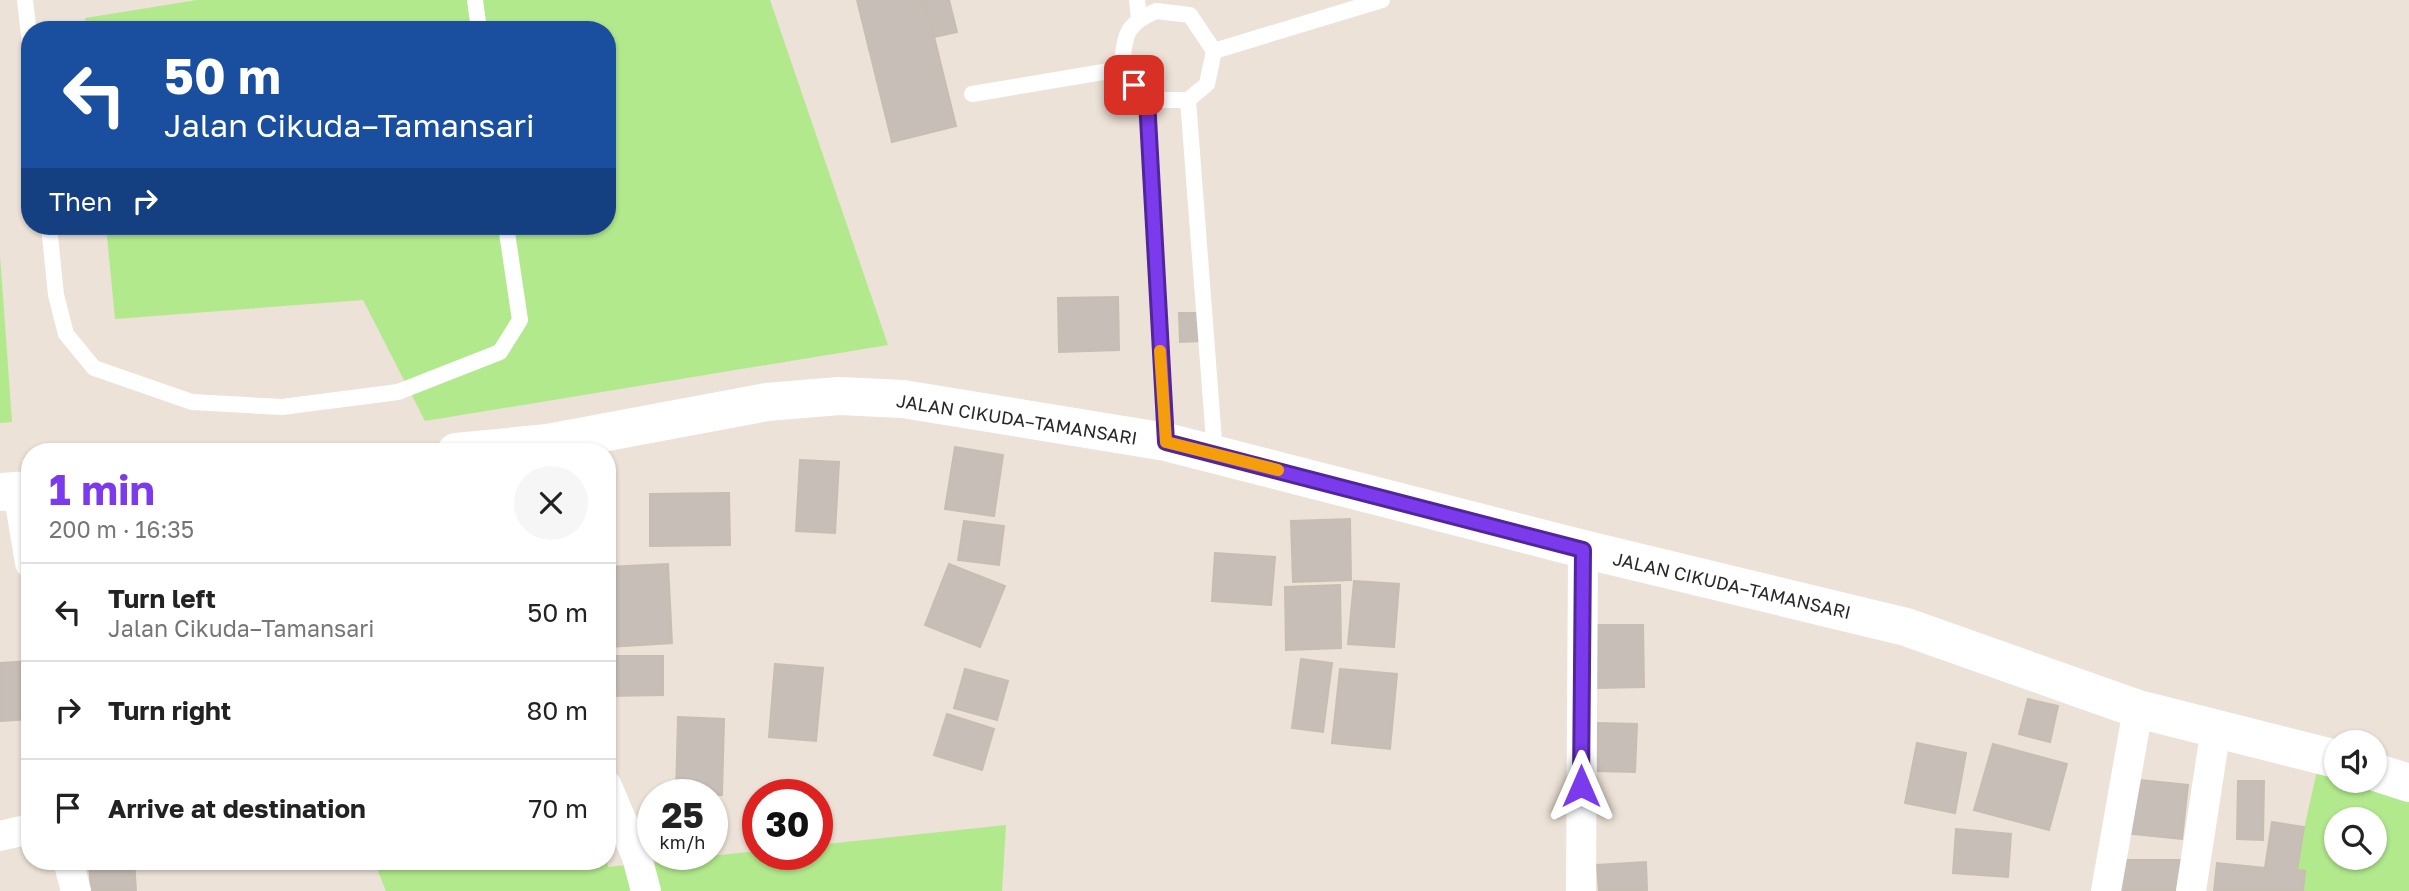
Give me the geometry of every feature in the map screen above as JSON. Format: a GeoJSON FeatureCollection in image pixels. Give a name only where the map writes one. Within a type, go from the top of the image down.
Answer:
{"type":"FeatureCollection","features":[{"type":"Feature","properties":{"kind":"street","name":"JALAN CIKUDA–TAMANSARI"},"geometry":{"type":"LineString","coordinates":[[567,443],[767,401],[839,396],[903,399],[1166,442],[1583,550],[1906,627],[2138,709],[2324,756]]}},
{"type":"Feature","properties":{"kind":"street"},"geometry":{"type":"LineString","coordinates":[[16,491],[21,517]]}},
{"type":"Feature","properties":{"kind":"street"},"geometry":{"type":"LineString","coordinates":[[1581,891],[1583,550]]}},
{"type":"Feature","properties":{"kind":"street"},"geometry":{"type":"LineString","coordinates":[[2106,891],[2138,709]]}},
{"type":"Feature","properties":{"kind":"street"},"geometry":{"type":"LineString","coordinates":[[2191,891],[2216,728]]}},
{"type":"Feature","properties":{"kind":"street"},"geometry":{"type":"LineString","coordinates":[[2387,776],[2409,783]]}},
{"type":"Feature","properties":{"kind":"street"},"geometry":{"type":"LineString","coordinates":[[616,807],[637,857],[646,891]]}},
{"type":"Feature","properties":{"kind":"street"},"geometry":{"type":"LineString","coordinates":[[0,836],[21,831]]}},
{"type":"Feature","properties":{"kind":"street"},"geometry":{"type":"LineString","coordinates":[[70,870],[76,891]]}},
{"type":"Feature","properties":{"kind":"lane"},"geometry":{"type":"LineString","coordinates":[[25,0],[27,21]]}},
{"type":"Feature","properties":{"kind":"lane"},"geometry":{"type":"LineString","coordinates":[[475,0],[478,21]]}},
{"type":"Feature","properties":{"kind":"lane"},"geometry":{"type":"LineString","coordinates":[[1137,0],[1139,18]]}},
{"type":"Feature","properties":{"kind":"lane"},"geometry":{"type":"LineString","coordinates":[[1214,51],[1382,0]]}},
{"type":"Feature","properties":{"kind":"lane"},"geometry":{"type":"LineString","coordinates":[[1147,100],[1188,100],[1207,84],[1214,51],[1189,8],[1156,11],[1139,18],[1127,31],[1121,69],[1147,100],[1166,442]]}},
{"type":"Feature","properties":{"kind":"lane"},"geometry":{"type":"LineString","coordinates":[[972,94],[1121,69]]}},
{"type":"Feature","properties":{"kind":"lane"},"geometry":{"type":"LineString","coordinates":[[1188,100],[1215,454]]}},
{"type":"Feature","properties":{"kind":"lane"},"geometry":{"type":"LineString","coordinates":[[50,235],[56,295],[66,334],[94,368],[192,402],[282,407],[398,392],[500,352],[520,320],[507,235]]}},
{"type":"Feature","properties":{"kind":"green space"},"geometry":{"type":"Polygon","coordinates":[[[197,0],[770,0],[888,345],[425,421],[363,300],[115,319],[107,235],[616,235],[616,21],[85,21],[85,18],[197,0]]]}},
{"type":"Feature","properties":{"kind":"green space"},"geometry":{"type":"Polygon","coordinates":[[[0,255],[12,422],[0,423],[0,255]]]}},
{"type":"Feature","properties":{"kind":"green space"},"geometry":{"type":"Polygon","coordinates":[[[2321,753],[2324,754],[2324,793],[2387,793],[2387,779],[2409,778],[2409,891],[2290,891],[2321,753]]]}},
{"type":"Feature","properties":{"kind":"green space"},"geometry":{"type":"Polygon","coordinates":[[[1006,825],[1002,891],[386,891],[378,870],[616,870],[616,866],[637,864],[637,870],[728,870],[728,854],[742,853],[742,870],[833,870],[833,843],[1006,825]]]}},
{"type":"Feature","properties":{"kind":"building"},"geometry":{"type":"Polygon","coordinates":[[[857,0],[925,0],[956,126],[892,142],[857,0]]]}},
{"type":"Feature","properties":{"kind":"building"},"geometry":{"type":"Polygon","coordinates":[[[925,0],[949,0],[957,32],[934,37],[925,0]]]}},
{"type":"Feature","properties":{"kind":"building"},"geometry":{"type":"Polygon","coordinates":[[[1118,297],[1119,350],[1059,352],[1058,298],[1118,297]]]}},
{"type":"Feature","properties":{"kind":"building"},"geometry":{"type":"Polygon","coordinates":[[[1179,313],[1201,313],[1202,341],[1180,342],[1179,313]]]}},
{"type":"Feature","properties":{"kind":"building"},"geometry":{"type":"Polygon","coordinates":[[[955,447],[1003,455],[994,516],[945,509],[955,447]]]}},
{"type":"Feature","properties":{"kind":"building"},"geometry":{"type":"Polygon","coordinates":[[[800,460],[839,462],[835,533],[796,531],[800,460]]]}},
{"type":"Feature","properties":{"kind":"building"},"geometry":{"type":"Polygon","coordinates":[[[729,493],[730,545],[650,546],[650,494],[729,493]]]}},
{"type":"Feature","properties":{"kind":"building"},"geometry":{"type":"Polygon","coordinates":[[[1350,519],[1351,580],[1293,582],[1291,521],[1350,519]]]}},
{"type":"Feature","properties":{"kind":"building"},"geometry":{"type":"Polygon","coordinates":[[[964,521],[1004,526],[999,565],[958,560],[964,521]]]}},
{"type":"Feature","properties":{"kind":"building"},"geometry":{"type":"Polygon","coordinates":[[[1215,553],[1275,557],[1271,605],[1212,601],[1215,553]]]}},
{"type":"Feature","properties":{"kind":"building"},"geometry":{"type":"Polygon","coordinates":[[[668,564],[672,643],[616,647],[616,567],[668,564]]]}},
{"type":"Feature","properties":{"kind":"building"},"geometry":{"type":"Polygon","coordinates":[[[949,564],[1005,586],[980,647],[925,625],[949,564]]]}},
{"type":"Feature","properties":{"kind":"building"},"geometry":{"type":"Polygon","coordinates":[[[1354,581],[1399,584],[1394,647],[1348,644],[1354,581]]]}},
{"type":"Feature","properties":{"kind":"building"},"geometry":{"type":"Polygon","coordinates":[[[1340,585],[1341,648],[1286,650],[1285,587],[1340,585]]]}},
{"type":"Feature","properties":{"kind":"building"},"geometry":{"type":"Polygon","coordinates":[[[1596,625],[1643,625],[1644,687],[1596,688],[1596,625]]]}},
{"type":"Feature","properties":{"kind":"building"},"geometry":{"type":"Polygon","coordinates":[[[616,656],[663,656],[663,695],[616,696],[616,656]]]}},
{"type":"Feature","properties":{"kind":"building"},"geometry":{"type":"Polygon","coordinates":[[[1301,659],[1332,663],[1323,732],[1292,728],[1301,659]]]}},
{"type":"Feature","properties":{"kind":"building"},"geometry":{"type":"Polygon","coordinates":[[[21,662],[21,720],[0,721],[0,663],[21,662]]]}},
{"type":"Feature","properties":{"kind":"building"},"geometry":{"type":"Polygon","coordinates":[[[775,664],[823,668],[816,741],[769,737],[775,664]]]}},
{"type":"Feature","properties":{"kind":"building"},"geometry":{"type":"Polygon","coordinates":[[[965,669],[1008,681],[997,720],[954,708],[965,669]]]}},
{"type":"Feature","properties":{"kind":"building"},"geometry":{"type":"Polygon","coordinates":[[[1340,669],[1397,674],[1390,749],[1332,743],[1340,669]]]}},
{"type":"Feature","properties":{"kind":"building"},"geometry":{"type":"Polygon","coordinates":[[[2028,699],[2058,706],[2050,742],[2019,734],[2028,699]]]}},
{"type":"Feature","properties":{"kind":"building"},"geometry":{"type":"Polygon","coordinates":[[[947,714],[994,729],[982,770],[934,755],[947,714]]]}},
{"type":"Feature","properties":{"kind":"building"},"geometry":{"type":"Polygon","coordinates":[[[678,717],[724,719],[722,779],[676,779],[678,717]]]}},
{"type":"Feature","properties":{"kind":"building"},"geometry":{"type":"Polygon","coordinates":[[[1598,723],[1637,724],[1635,772],[1597,771],[1598,723]]]}},
{"type":"Feature","properties":{"kind":"building"},"geometry":{"type":"Polygon","coordinates":[[[1917,743],[1966,753],[1955,813],[1905,803],[1917,743]]]}},
{"type":"Feature","properties":{"kind":"building"},"geometry":{"type":"Polygon","coordinates":[[[1993,744],[2067,764],[2049,830],[1974,810],[1993,744]]]}},
{"type":"Feature","properties":{"kind":"building"},"geometry":{"type":"Polygon","coordinates":[[[2130,779],[2188,785],[2182,839],[2124,833],[2130,779]]]}},
{"type":"Feature","properties":{"kind":"building"},"geometry":{"type":"Polygon","coordinates":[[[2238,781],[2264,781],[2263,840],[2237,839],[2238,781]]]}},
{"type":"Feature","properties":{"kind":"building"},"geometry":{"type":"Polygon","coordinates":[[[2272,822],[2304,827],[2297,870],[2305,871],[2303,891],[2214,891],[2217,863],[2265,868],[2272,822]]]}},
{"type":"Feature","properties":{"kind":"building"},"geometry":{"type":"Polygon","coordinates":[[[1956,829],[2011,834],[2008,877],[1953,873],[1956,829]]]}},
{"type":"Feature","properties":{"kind":"building"},"geometry":{"type":"Polygon","coordinates":[[[2120,860],[2182,860],[2182,891],[2120,891],[2120,860]]]}},
{"type":"Feature","properties":{"kind":"building"},"geometry":{"type":"Polygon","coordinates":[[[1646,862],[1647,891],[1599,891],[1597,865],[1646,862]]]}},
{"type":"Feature","properties":{"kind":"building"},"geometry":{"type":"Polygon","coordinates":[[[90,870],[135,870],[136,891],[91,891],[90,870]]]}},
{"type":"Feature","properties":{"kind":"slow traffic"},"geometry":{"type":"LineString","coordinates":[[1160,351],[1166,442],[1278,470]]}},
{"type":"Feature","properties":{"kind":"route"},"geometry":{"type":"LineString","coordinates":[[1134,85],[1147,100],[1166,442],[1583,550],[1581,786]]}}]}
